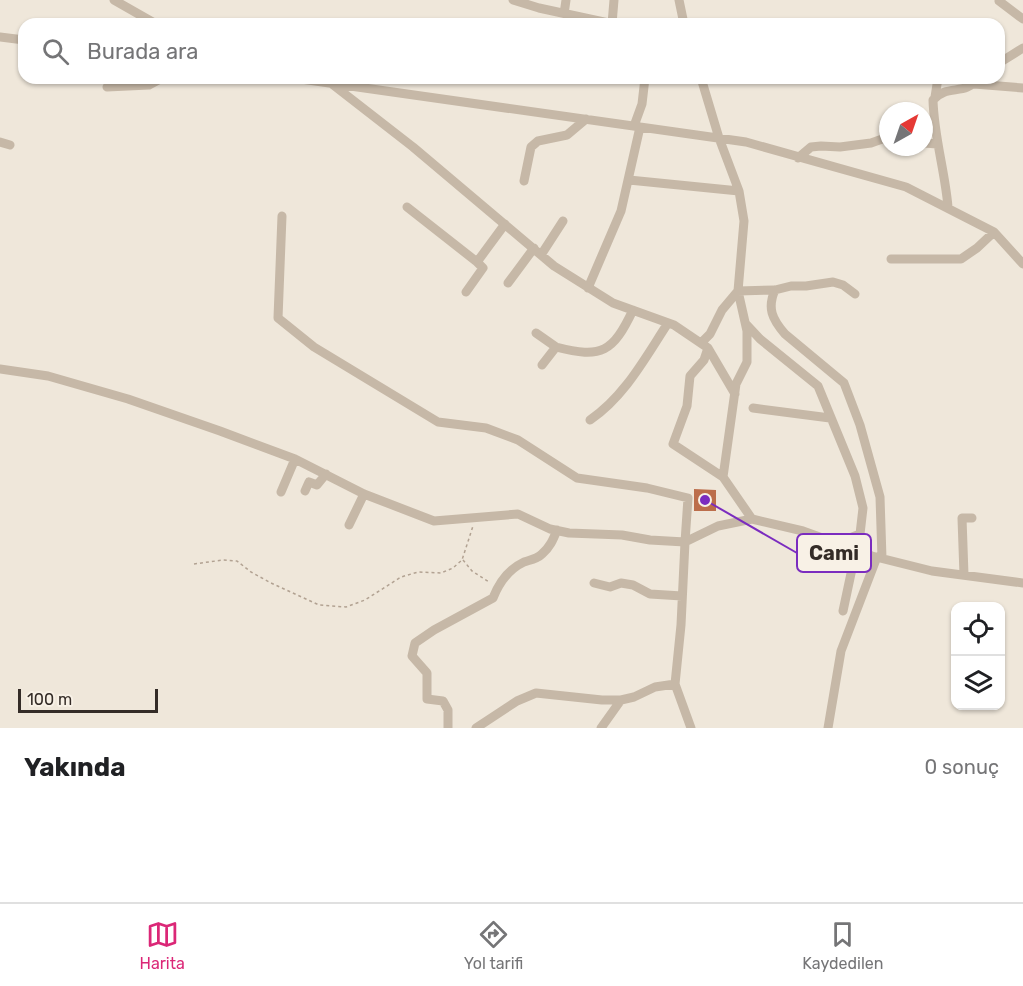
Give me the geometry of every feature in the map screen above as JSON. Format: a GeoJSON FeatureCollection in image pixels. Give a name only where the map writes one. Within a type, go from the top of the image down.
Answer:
{"type":"FeatureCollection","features":[{"type":"Feature","properties":{"kind":"street"},"geometry":{"type":"LineString","coordinates":[[114,0],[146,18]]}},
{"type":"Feature","properties":{"kind":"street"},"geometry":{"type":"LineString","coordinates":[[513,0],[583,18]]}},
{"type":"Feature","properties":{"kind":"street"},"geometry":{"type":"LineString","coordinates":[[564,14],[566,0]]}},
{"type":"Feature","properties":{"kind":"street"},"geometry":{"type":"LineString","coordinates":[[612,18],[614,0]]}},
{"type":"Feature","properties":{"kind":"street"},"geometry":{"type":"LineString","coordinates":[[679,0],[683,18]]}},
{"type":"Feature","properties":{"kind":"street"},"geometry":{"type":"LineString","coordinates":[[999,2],[1023,19]]}},
{"type":"Feature","properties":{"kind":"street"},"geometry":{"type":"LineString","coordinates":[[0,37],[18,39]]}},
{"type":"Feature","properties":{"kind":"street"},"geometry":{"type":"LineString","coordinates":[[1005,59],[1023,48]]}},
{"type":"Feature","properties":{"kind":"street"},"geometry":{"type":"LineString","coordinates":[[107,87],[151,84]]}},
{"type":"Feature","properties":{"kind":"street"},"geometry":{"type":"LineString","coordinates":[[332,84],[537,251],[588,288],[613,303],[668,323],[705,345],[735,394]]}},
{"type":"Feature","properties":{"kind":"street"},"geometry":{"type":"LineString","coordinates":[[338,84],[746,142],[906,187],[994,232],[1023,264]]}},
{"type":"Feature","properties":{"kind":"street"},"geometry":{"type":"LineString","coordinates":[[588,288],[621,211],[629,180],[644,84]]}},
{"type":"Feature","properties":{"kind":"street"},"geometry":{"type":"LineString","coordinates":[[703,84],[719,138],[739,191],[744,221],[738,291],[746,324],[747,362],[736,384],[723,477]]}},
{"type":"Feature","properties":{"kind":"street"},"geometry":{"type":"LineString","coordinates":[[937,84],[933,100],[936,144],[945,175],[948,207]]}},
{"type":"Feature","properties":{"kind":"street"},"geometry":{"type":"LineString","coordinates":[[935,97],[940,93],[966,88],[972,84]]}},
{"type":"Feature","properties":{"kind":"street"},"geometry":{"type":"LineString","coordinates":[[996,84],[1023,88]]}},
{"type":"Feature","properties":{"kind":"street"},"geometry":{"type":"LineString","coordinates":[[524,181],[531,147],[538,141],[567,135],[586,119]]}},
{"type":"Feature","properties":{"kind":"street"},"geometry":{"type":"LineString","coordinates":[[798,158],[811,147],[840,147],[879,140]]}},
{"type":"Feature","properties":{"kind":"street"},"geometry":{"type":"LineString","coordinates":[[0,142],[10,145]]}},
{"type":"Feature","properties":{"kind":"street"},"geometry":{"type":"LineString","coordinates":[[629,180],[739,191]]}},
{"type":"Feature","properties":{"kind":"street"},"geometry":{"type":"LineString","coordinates":[[407,207],[483,268],[466,292]]}},
{"type":"Feature","properties":{"kind":"street"},"geometry":{"type":"LineString","coordinates":[[282,216],[278,318],[314,347],[438,422],[486,428],[518,440],[577,478],[647,488],[688,498],[675,684],[691,728]]}},
{"type":"Feature","properties":{"kind":"street"},"geometry":{"type":"LineString","coordinates":[[508,283],[563,221]]}},
{"type":"Feature","properties":{"kind":"street"},"geometry":{"type":"LineString","coordinates":[[477,262],[506,224]]}},
{"type":"Feature","properties":{"kind":"street"},"geometry":{"type":"LineString","coordinates":[[891,259],[960,259],[977,248],[994,232]]}},
{"type":"Feature","properties":{"kind":"street"},"geometry":{"type":"LineString","coordinates":[[752,519],[723,477],[673,444],[687,406],[690,376],[704,360],[705,345],[722,310],[738,291],[775,290],[833,282],[843,285],[855,294]]}},
{"type":"Feature","properties":{"kind":"street"},"geometry":{"type":"LineString","coordinates":[[775,290],[770,301],[771,315],[777,325],[784,334],[844,383],[860,425],[880,497],[880,558],[841,651],[828,728]]}},
{"type":"Feature","properties":{"kind":"street"},"geometry":{"type":"LineString","coordinates":[[536,333],[556,347],[590,353],[609,347],[623,332],[633,310]]}},
{"type":"Feature","properties":{"kind":"street"},"geometry":{"type":"LineString","coordinates":[[590,420],[600,413],[629,383],[668,323]]}},
{"type":"Feature","properties":{"kind":"street"},"geometry":{"type":"LineString","coordinates":[[746,324],[760,339],[818,386],[855,476],[863,508],[860,534],[837,543]]}},
{"type":"Feature","properties":{"kind":"street"},"geometry":{"type":"LineString","coordinates":[[542,365],[556,347]]}},
{"type":"Feature","properties":{"kind":"street"},"geometry":{"type":"LineString","coordinates":[[0,369],[48,376],[128,399],[295,459],[364,494],[434,521],[518,514],[569,533],[622,535],[685,542],[718,526],[752,519],[803,531],[880,558],[932,571],[1023,584]]}},
{"type":"Feature","properties":{"kind":"street"},"geometry":{"type":"LineString","coordinates":[[753,408],[830,418]]}},
{"type":"Feature","properties":{"kind":"street"},"geometry":{"type":"LineString","coordinates":[[281,492],[295,459]]}},
{"type":"Feature","properties":{"kind":"street"},"geometry":{"type":"LineString","coordinates":[[305,491],[309,482],[317,485],[326,474]]}},
{"type":"Feature","properties":{"kind":"street"},"geometry":{"type":"LineString","coordinates":[[349,525],[364,494]]}},
{"type":"Feature","properties":{"kind":"street"},"geometry":{"type":"LineString","coordinates":[[964,575],[962,518],[972,518]]}},
{"type":"Feature","properties":{"kind":"street"},"geometry":{"type":"LineString","coordinates":[[448,728],[448,710],[442,701],[427,699],[427,673],[412,656],[415,643],[493,598],[496,589],[510,571],[540,556],[551,545],[557,530]]}},
{"type":"Feature","properties":{"kind":"street"},"geometry":{"type":"LineString","coordinates":[[843,611],[856,550]]}},
{"type":"Feature","properties":{"kind":"street"},"geometry":{"type":"LineString","coordinates":[[594,584],[610,586],[621,583],[633,585],[650,594],[682,597]]}},
{"type":"Feature","properties":{"kind":"street"},"geometry":{"type":"LineString","coordinates":[[476,728],[517,701],[536,693],[621,700],[634,697],[655,687],[675,684]]}},
{"type":"Feature","properties":{"kind":"street"},"geometry":{"type":"LineString","coordinates":[[601,728],[621,700]]}},
{"type":"Feature","properties":{"kind":"path"},"geometry":{"type":"LineString","coordinates":[[194,564],[223,560],[237,561],[271,583],[320,605],[346,607],[365,600],[401,577],[418,572],[441,573],[453,568],[462,560],[476,517]]}},
{"type":"Feature","properties":{"kind":"path"},"geometry":{"type":"LineString","coordinates":[[462,560],[472,571],[496,589]]}},
{"type":"Feature","properties":{"kind":"building"},"geometry":{"type":"Polygon","coordinates":[[[694,489],[716,490],[716,511],[694,511],[694,489]]]}},
{"type":"Feature","properties":{"kind":"place","name":"Cami"},"geometry":{"type":"Point","coordinates":[705,500]}}]}
